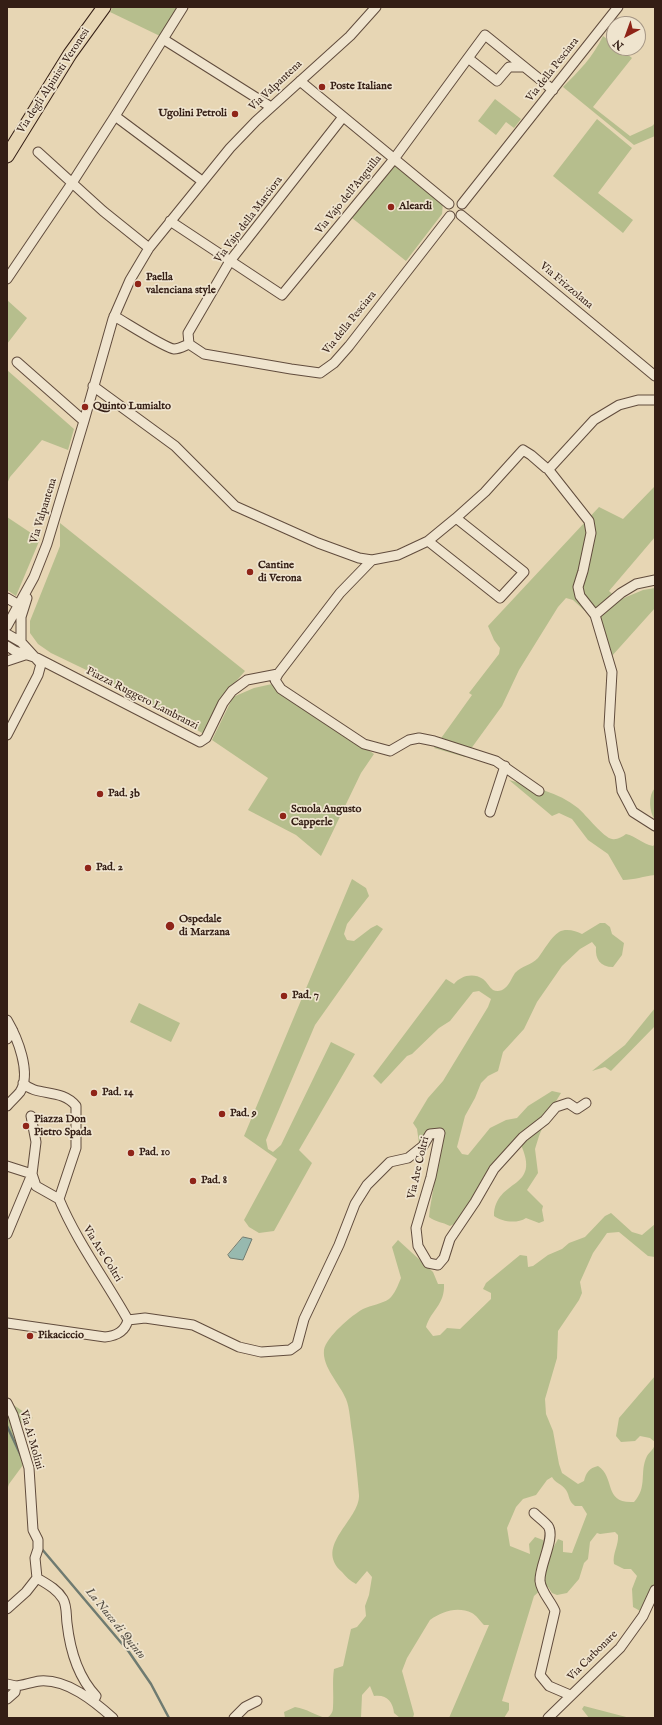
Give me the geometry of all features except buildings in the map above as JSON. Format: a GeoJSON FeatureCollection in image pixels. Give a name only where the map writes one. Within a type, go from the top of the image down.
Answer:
{"type":"FeatureCollection","features":[{"type":"Feature","properties":{"kind":"highway","name":"Via degli Alpinisti Veronesi"},"geometry":{"type":"LineString","coordinates":[[7,156],[70,54],[104,7]]}},
{"type":"Feature","properties":{"kind":"street"},"geometry":{"type":"LineString","coordinates":[[7,279],[72,183],[146,68],[183,7]]}},
{"type":"Feature","properties":{"kind":"street","name":"Via della Pesciara"},"geometry":{"type":"LineString","coordinates":[[462,204],[618,7]]}},
{"type":"Feature","properties":{"kind":"street","name":"Via Valpantena"},"geometry":{"type":"LineString","coordinates":[[7,626],[34,577],[47,544],[114,316],[130,280],[149,248],[230,148],[271,107],[350,36],[371,9]]}},
{"type":"Feature","properties":{"kind":"street","name":"Via Vajo dell'Anguilla"},"geometry":{"type":"LineString","coordinates":[[230,261],[282,295],[394,159],[485,35],[553,90]]}},
{"type":"Feature","properties":{"kind":"street"},"geometry":{"type":"LineString","coordinates":[[163,38],[271,107]]}},
{"type":"Feature","properties":{"kind":"street"},"geometry":{"type":"LineString","coordinates":[[468,58],[497,81],[506,69],[509,60],[507,52]]}},
{"type":"Feature","properties":{"kind":"street"},"geometry":{"type":"LineString","coordinates":[[506,69],[512,66],[523,67]]}},
{"type":"Feature","properties":{"kind":"street"},"geometry":{"type":"LineString","coordinates":[[300,80],[449,204]]}},
{"type":"Feature","properties":{"kind":"street"},"geometry":{"type":"LineString","coordinates":[[114,116],[202,181]]}},
{"type":"Feature","properties":{"kind":"street","name":"Via Vajo della Marciora"},"geometry":{"type":"LineString","coordinates":[[188,344],[188,333],[230,261],[343,117]]}},
{"type":"Feature","properties":{"kind":"street"},"geometry":{"type":"LineString","coordinates":[[38,152],[114,220],[149,248]]}},
{"type":"Feature","properties":{"kind":"street"},"geometry":{"type":"LineString","coordinates":[[455,201],[462,204],[464,208],[461,215],[457,217],[450,216],[447,211],[449,204],[455,201]]}},
{"type":"Feature","properties":{"kind":"street","name":"Via Frizzolana"},"geometry":{"type":"LineString","coordinates":[[461,215],[655,376]]}},
{"type":"Feature","properties":{"kind":"street","name":"Via della Pesciara"},"geometry":{"type":"LineString","coordinates":[[188,344],[204,354],[320,373],[334,363],[349,346],[450,216]]}},
{"type":"Feature","properties":{"kind":"street"},"geometry":{"type":"LineString","coordinates":[[170,221],[230,261]]}},
{"type":"Feature","properties":{"kind":"street"},"geometry":{"type":"LineString","coordinates":[[114,316],[158,341],[165,347],[175,349],[188,344]]}},
{"type":"Feature","properties":{"kind":"street"},"geometry":{"type":"LineString","coordinates":[[17,362],[84,421]]}},
{"type":"Feature","properties":{"kind":"street"},"geometry":{"type":"LineString","coordinates":[[93,386],[175,446],[234,506],[318,543],[359,558],[372,560],[398,555],[428,541],[485,492],[523,450],[548,469],[561,488],[589,521],[591,533],[584,571],[578,587],[580,596],[595,615],[612,672],[609,726],[614,760],[620,775],[622,792],[633,812],[655,826]]}},
{"type":"Feature","properties":{"kind":"street"},"geometry":{"type":"LineString","coordinates":[[548,469],[551,468],[594,420],[619,405],[638,400],[655,400]]}},
{"type":"Feature","properties":{"kind":"street"},"geometry":{"type":"LineString","coordinates":[[428,541],[500,598],[524,572],[456,518]]}},
{"type":"Feature","properties":{"kind":"street"},"geometry":{"type":"LineString","coordinates":[[349,584],[359,558]]}},
{"type":"Feature","properties":{"kind":"street"},"geometry":{"type":"LineString","coordinates":[[372,560],[349,584],[278,674],[275,680],[282,689],[364,744],[390,751],[408,740],[419,738],[477,754],[505,766],[539,791]]}},
{"type":"Feature","properties":{"kind":"street"},"geometry":{"type":"LineString","coordinates":[[21,642],[21,617],[34,577]]}},
{"type":"Feature","properties":{"kind":"street"},"geometry":{"type":"LineString","coordinates":[[595,615],[621,593],[636,584],[655,580]]}},
{"type":"Feature","properties":{"kind":"street"},"geometry":{"type":"LineString","coordinates":[[7,598],[19,605]]}},
{"type":"Feature","properties":{"kind":"street","name":"Piazza Ruggero Lambranzi"},"geometry":{"type":"LineString","coordinates":[[7,634],[21,642],[37,658]]}},
{"type":"Feature","properties":{"kind":"street","name":"Piazza Ruggero Lambranzi"},"geometry":{"type":"LineString","coordinates":[[7,646],[25,655],[37,658],[200,742],[206,738],[223,703],[232,690],[247,680],[278,674]]}},
{"type":"Feature","properties":{"kind":"street"},"geometry":{"type":"LineString","coordinates":[[7,661],[25,655]]}},
{"type":"Feature","properties":{"kind":"street"},"geometry":{"type":"LineString","coordinates":[[7,735],[38,675],[41,664],[37,658]]}},
{"type":"Feature","properties":{"kind":"street"},"geometry":{"type":"LineString","coordinates":[[490,812],[505,766]]}},
{"type":"Feature","properties":{"kind":"street"},"geometry":{"type":"LineString","coordinates":[[7,1020],[13,1031],[23,1064],[23,1083],[20,1091],[7,1106]]}},
{"type":"Feature","properties":{"kind":"street"},"geometry":{"type":"LineString","coordinates":[[7,1039],[13,1031]]}},
{"type":"Feature","properties":{"kind":"street"},"geometry":{"type":"LineString","coordinates":[[23,1083],[33,1090],[57,1094],[73,1102],[77,1111],[76,1148],[59,1199],[36,1186],[32,1174]]}},
{"type":"Feature","properties":{"kind":"street","name":"Via Are Coltri"},"geometry":{"type":"LineString","coordinates":[[59,1199],[75,1235],[114,1295],[128,1320],[145,1318],[193,1325],[239,1347],[261,1352],[290,1350],[296,1344],[304,1319],[339,1245],[355,1204],[367,1185],[390,1162],[408,1158],[423,1146],[430,1134],[440,1133],[431,1177],[416,1228],[418,1246],[428,1263],[438,1265],[444,1258],[450,1238],[467,1214],[494,1169],[523,1137],[544,1120],[556,1107],[568,1103],[577,1109],[586,1103]]}},
{"type":"Feature","properties":{"kind":"street"},"geometry":{"type":"LineString","coordinates":[[8,1232],[32,1174],[36,1142],[31,1116]]}},
{"type":"Feature","properties":{"kind":"street"},"geometry":{"type":"LineString","coordinates":[[7,1166],[32,1174]]}},
{"type":"Feature","properties":{"kind":"street"},"geometry":{"type":"LineString","coordinates":[[7,1323],[105,1337],[115,1336],[125,1328],[128,1320]]}},
{"type":"Feature","properties":{"kind":"street","name":"Via Ai Molini"},"geometry":{"type":"LineString","coordinates":[[7,1403],[13,1415],[29,1468],[33,1530],[38,1540],[36,1558],[37,1578]]}},
{"type":"Feature","properties":{"kind":"street","name":"Via Carbonare"},"geometry":{"type":"LineString","coordinates":[[534,1513],[548,1527],[550,1533],[542,1565],[540,1582],[543,1591],[555,1611],[540,1675],[550,1686],[570,1695]]}},
{"type":"Feature","properties":{"kind":"street"},"geometry":{"type":"LineString","coordinates":[[7,1609],[26,1592],[37,1578],[54,1588],[63,1599],[66,1608],[71,1652],[80,1674],[89,1689],[96,1696],[95,1698],[91,1698]]}},
{"type":"Feature","properties":{"kind":"street","name":"Via Carbonare"},"geometry":{"type":"LineString","coordinates":[[548,1718],[620,1648],[643,1616],[655,1590]]}},
{"type":"Feature","properties":{"kind":"street"},"geometry":{"type":"LineString","coordinates":[[7,1699],[15,1692],[12,1685],[41,1681],[64,1685],[91,1698],[113,1718]]}},
{"type":"Feature","properties":{"kind":"street"},"geometry":{"type":"LineString","coordinates":[[234,1718],[245,1707],[257,1701]]}},
{"type":"Feature","properties":{"kind":"green space"},"geometry":{"type":"Polygon","coordinates":[[[113,7],[180,7],[162,37],[110,12],[113,7]]]}},
{"type":"Feature","properties":{"kind":"green space"},"geometry":{"type":"Polygon","coordinates":[[[603,36],[606,38],[606,56],[629,56],[632,58],[593,107],[630,136],[652,126],[655,123],[655,136],[634,145],[563,87],[580,69],[599,44],[603,36]]]}},
{"type":"Feature","properties":{"kind":"green space"},"geometry":{"type":"Polygon","coordinates":[[[495,99],[521,119],[514,128],[506,122],[496,135],[478,121],[495,99]]]}},
{"type":"Feature","properties":{"kind":"green space"},"geometry":{"type":"Polygon","coordinates":[[[597,119],[632,148],[598,193],[633,220],[623,233],[553,176],[597,119]]]}},
{"type":"Feature","properties":{"kind":"green space"},"geometry":{"type":"Polygon","coordinates":[[[395,165],[443,203],[442,214],[406,261],[352,218],[395,165]]]}},
{"type":"Feature","properties":{"kind":"green space"},"geometry":{"type":"Polygon","coordinates":[[[7,300],[27,318],[7,344],[7,300]]]}},
{"type":"Feature","properties":{"kind":"green space"},"geometry":{"type":"Polygon","coordinates":[[[7,370],[74,429],[68,450],[42,440],[10,477],[7,484],[7,370]]]}},
{"type":"Feature","properties":{"kind":"green space"},"geometry":{"type":"Polygon","coordinates":[[[655,486],[655,537],[609,591],[619,600],[643,590],[655,588],[655,608],[611,657],[596,621],[573,600],[566,598],[558,607],[519,670],[502,706],[465,757],[434,748],[472,695],[469,693],[499,654],[500,648],[494,640],[488,626],[599,507],[623,519],[655,486]]]}},
{"type":"Feature","properties":{"kind":"green space"},"geometry":{"type":"Polygon","coordinates":[[[7,517],[40,539],[16,596],[7,590],[7,517]]]}},
{"type":"Feature","properties":{"kind":"green space"},"geometry":{"type":"Polygon","coordinates":[[[60,523],[245,671],[225,694],[204,734],[105,679],[51,653],[38,644],[30,633],[30,621],[60,546],[60,523]]]}},
{"type":"Feature","properties":{"kind":"green space"},"geometry":{"type":"Polygon","coordinates":[[[272,684],[374,754],[361,773],[321,856],[296,835],[248,810],[268,778],[212,740],[233,697],[254,688],[272,684]]]}},
{"type":"Feature","properties":{"kind":"green space"},"geometry":{"type":"Polygon","coordinates":[[[509,780],[554,794],[570,802],[609,838],[616,839],[626,834],[633,836],[649,845],[653,846],[655,844],[655,875],[623,880],[608,854],[588,840],[572,819],[559,813],[552,816],[509,780]]]}},
{"type":"Feature","properties":{"kind":"green space"},"geometry":{"type":"Polygon","coordinates":[[[655,788],[655,820],[651,813],[650,799],[655,788]]]}},
{"type":"Feature","properties":{"kind":"green space"},"geometry":{"type":"Polygon","coordinates":[[[352,879],[366,888],[369,896],[347,924],[344,934],[347,940],[354,941],[377,925],[383,929],[315,1025],[266,1140],[268,1149],[273,1152],[281,1145],[331,1042],[355,1054],[299,1150],[312,1163],[274,1231],[259,1233],[249,1227],[244,1220],[277,1159],[244,1136],[352,879]]]}},
{"type":"Feature","properties":{"kind":"green space"},"geometry":{"type":"Polygon","coordinates":[[[600,923],[605,923],[610,927],[612,934],[624,943],[622,955],[613,967],[605,966],[599,962],[596,955],[596,947],[592,942],[580,949],[562,966],[537,1002],[524,1029],[503,1052],[498,1071],[488,1076],[481,1083],[465,1116],[457,1147],[462,1154],[468,1155],[490,1128],[506,1120],[517,1118],[528,1106],[552,1091],[561,1093],[547,1116],[539,1136],[535,1149],[538,1173],[527,1190],[543,1206],[542,1210],[544,1221],[539,1223],[526,1218],[510,1222],[501,1220],[494,1216],[496,1204],[502,1195],[522,1177],[526,1169],[526,1158],[520,1143],[458,1222],[450,1226],[432,1219],[429,1217],[430,1208],[443,1133],[419,1143],[417,1129],[413,1123],[428,1098],[443,1081],[488,1007],[491,999],[479,991],[473,992],[450,1021],[439,1028],[412,1054],[407,1056],[381,1084],[373,1076],[446,979],[454,984],[463,977],[471,975],[483,979],[493,990],[496,991],[504,989],[517,971],[538,958],[556,934],[568,930],[582,934],[600,923]]]}},
{"type":"Feature","properties":{"kind":"green space"},"geometry":{"type":"Polygon","coordinates":[[[139,1003],[180,1023],[171,1042],[130,1022],[139,1003]]]}},
{"type":"Feature","properties":{"kind":"green space"},"geometry":{"type":"Polygon","coordinates":[[[655,1008],[655,1026],[611,1071],[605,1067],[592,1071],[625,1045],[655,1008]]]}},
{"type":"Feature","properties":{"kind":"green space"},"geometry":{"type":"Polygon","coordinates":[[[611,1213],[632,1232],[642,1235],[655,1224],[655,1257],[648,1256],[619,1232],[607,1233],[593,1253],[580,1282],[582,1293],[579,1300],[558,1331],[557,1358],[545,1399],[546,1414],[553,1431],[562,1473],[578,1484],[584,1481],[590,1470],[598,1466],[607,1477],[614,1495],[624,1502],[634,1502],[641,1491],[645,1462],[655,1442],[655,1594],[642,1612],[633,1607],[632,1589],[637,1576],[631,1569],[624,1569],[614,1564],[618,1535],[615,1532],[597,1533],[590,1542],[588,1559],[584,1563],[579,1579],[567,1593],[557,1595],[552,1593],[548,1587],[543,1588],[534,1596],[502,1701],[509,1703],[509,1710],[504,1718],[449,1718],[489,1625],[484,1625],[472,1613],[467,1611],[450,1610],[430,1620],[407,1658],[402,1671],[414,1714],[413,1718],[400,1718],[394,1713],[392,1705],[388,1699],[382,1696],[374,1696],[370,1686],[362,1695],[361,1718],[327,1718],[332,1713],[333,1709],[334,1669],[343,1666],[351,1629],[357,1627],[366,1616],[365,1606],[369,1595],[372,1577],[367,1571],[356,1584],[347,1577],[334,1562],[333,1553],[335,1543],[353,1514],[359,1495],[354,1448],[346,1399],[328,1369],[324,1356],[324,1350],[329,1339],[340,1327],[363,1309],[386,1301],[393,1295],[401,1278],[392,1247],[398,1240],[433,1272],[438,1284],[444,1284],[444,1291],[440,1302],[426,1327],[433,1336],[440,1335],[447,1328],[460,1329],[491,1299],[491,1293],[483,1289],[486,1283],[520,1255],[527,1256],[528,1267],[533,1266],[548,1255],[562,1249],[569,1243],[585,1237],[605,1216],[611,1213]],[[552,1477],[547,1480],[536,1495],[523,1499],[516,1507],[507,1528],[510,1546],[530,1554],[529,1544],[535,1537],[543,1540],[547,1551],[552,1550],[558,1539],[563,1541],[563,1552],[572,1553],[587,1514],[582,1506],[575,1506],[573,1504],[563,1486],[552,1477]]]}},
{"type":"Feature","properties":{"kind":"green space"},"geometry":{"type":"Polygon","coordinates":[[[655,1376],[655,1442],[650,1438],[640,1436],[635,1441],[621,1442],[616,1436],[619,1418],[655,1376]]]}},
{"type":"Feature","properties":{"kind":"green space"},"geometry":{"type":"Polygon","coordinates":[[[12,1404],[33,1418],[11,1427],[23,1465],[9,1484],[7,1490],[7,1408],[12,1404]]]}},
{"type":"Feature","properties":{"kind":"green space"},"geometry":{"type":"Polygon","coordinates":[[[584,1706],[630,1718],[589,1718],[582,1709],[584,1706]]]}},
{"type":"Feature","properties":{"kind":"green space"},"geometry":{"type":"Polygon","coordinates":[[[295,1707],[326,1718],[285,1718],[284,1712],[295,1707]]]}},
{"type":"Feature","properties":{"kind":"water"},"geometry":{"type":"Polygon","coordinates":[[[243,1237],[252,1239],[243,1260],[230,1258],[228,1255],[243,1237]]]}},
{"type":"Feature","properties":{"kind":"waterway","name":"La Nasce di Quinto"},"geometry":{"type":"LineString","coordinates":[[7,1426],[22,1458]]}},
{"type":"Feature","properties":{"kind":"waterway","name":"La Nasce di Quinto"},"geometry":{"type":"LineString","coordinates":[[41,1548],[129,1652],[151,1684],[169,1718]]}},
{"type":"Feature","properties":{"kind":"place","name":"Poste Italiane"},"geometry":{"type":"Point","coordinates":[322,87]}},
{"type":"Feature","properties":{"kind":"place","name":"Ugolini Petroli"},"geometry":{"type":"Point","coordinates":[235,114]}},
{"type":"Feature","properties":{"kind":"place","name":"Aleardi"},"geometry":{"type":"Point","coordinates":[391,207]}},
{"type":"Feature","properties":{"kind":"place","name":"Paella valenciana style"},"geometry":{"type":"Point","coordinates":[138,284]}},
{"type":"Feature","properties":{"kind":"place","name":"Quinto Lumialto"},"geometry":{"type":"Point","coordinates":[85,407]}},
{"type":"Feature","properties":{"kind":"place","name":"Cantine di Verona"},"geometry":{"type":"Point","coordinates":[250,572]}},
{"type":"Feature","properties":{"kind":"place","name":"Pad. 3b"},"geometry":{"type":"Point","coordinates":[100,794]}},
{"type":"Feature","properties":{"kind":"place","name":"Scuola Augusto Capperle"},"geometry":{"type":"Point","coordinates":[283,816]}},
{"type":"Feature","properties":{"kind":"place","name":"Pad. 2"},"geometry":{"type":"Point","coordinates":[88,868]}},
{"type":"Feature","properties":{"kind":"place","name":"Ospedale di Marzana"},"geometry":{"type":"Point","coordinates":[170,926]}},
{"type":"Feature","properties":{"kind":"place","name":"Pad. 7"},"geometry":{"type":"Point","coordinates":[284,996]}},
{"type":"Feature","properties":{"kind":"place","name":"Pad. 14"},"geometry":{"type":"Point","coordinates":[94,1093]}},
{"type":"Feature","properties":{"kind":"place","name":"Pad. 9"},"geometry":{"type":"Point","coordinates":[222,1114]}},
{"type":"Feature","properties":{"kind":"place","name":"Piazza Don Pietro Spada"},"geometry":{"type":"Point","coordinates":[26,1126]}},
{"type":"Feature","properties":{"kind":"place","name":"Pad. 10"},"geometry":{"type":"Point","coordinates":[131,1153]}},
{"type":"Feature","properties":{"kind":"place","name":"Pad. 8"},"geometry":{"type":"Point","coordinates":[193,1181]}},
{"type":"Feature","properties":{"kind":"place","name":"Pikaciccio"},"geometry":{"type":"Point","coordinates":[30,1336]}}]}
